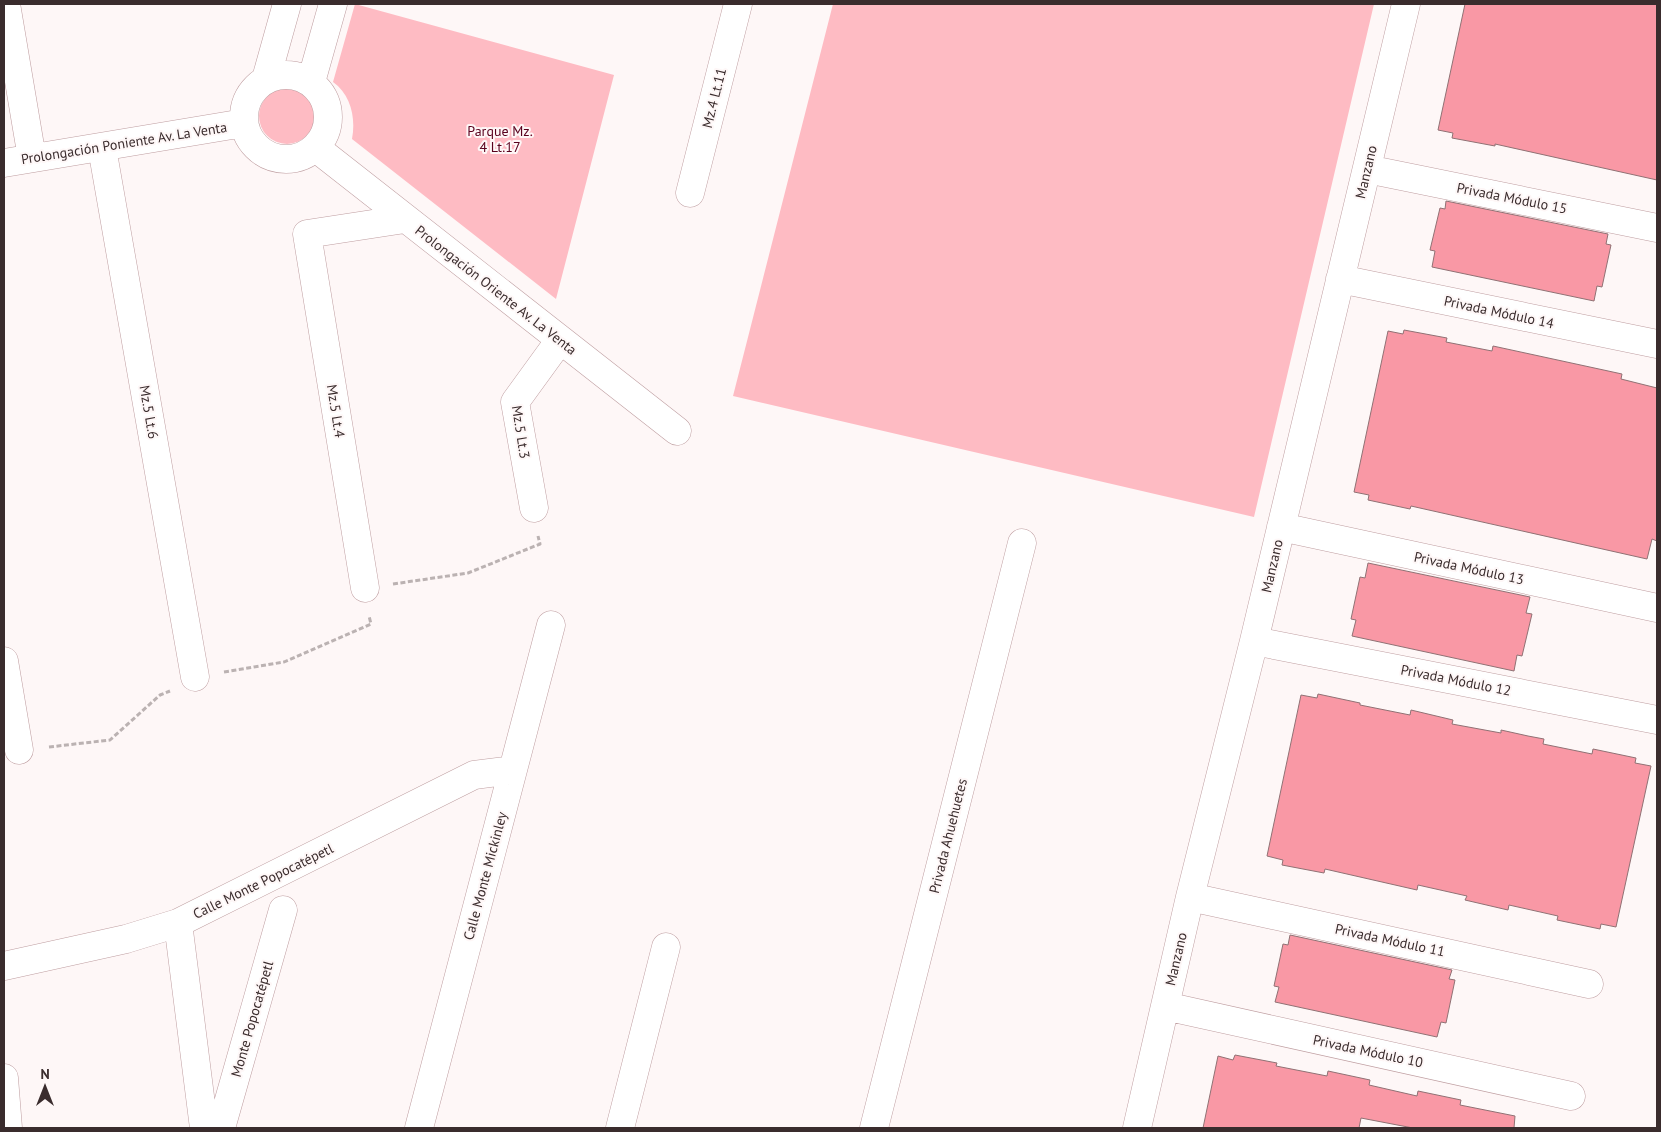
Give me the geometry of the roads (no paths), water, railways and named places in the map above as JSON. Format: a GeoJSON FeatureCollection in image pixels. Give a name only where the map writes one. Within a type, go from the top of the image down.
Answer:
{"type":"FeatureCollection","features":[{"type":"Feature","properties":{"kind":"street"},"geometry":{"type":"LineString","coordinates":[[6,4],[32,158]]}},
{"type":"Feature","properties":{"kind":"street"},"geometry":{"type":"LineString","coordinates":[[266,79],[288,4]]}},
{"type":"Feature","properties":{"kind":"street"},"geometry":{"type":"LineString","coordinates":[[311,82],[334,4]]}},
{"type":"Feature","properties":{"kind":"street","name":"Mz.4 Lt.11"},"geometry":{"type":"LineString","coordinates":[[690,193],[738,4]]}},
{"type":"Feature","properties":{"kind":"street","name":"Manzano"},"geometry":{"type":"LineString","coordinates":[[1137,1128],[1190,897],[1254,641],[1406,4]]}},
{"type":"Feature","properties":{"kind":"street"},"geometry":{"type":"LineString","coordinates":[[283,74],[298,76],[311,82],[324,96],[329,114],[326,133],[316,148],[299,158],[281,160],[264,153],[250,141],[244,123],[245,106],[252,90],[266,79],[283,74]]}},
{"type":"Feature","properties":{"kind":"street","name":"Prolongación Poniente Av. La Venta"},"geometry":{"type":"LineString","coordinates":[[4,164],[244,123]]}},
{"type":"Feature","properties":{"kind":"street","name":"Mz.5 Lt.6"},"geometry":{"type":"LineString","coordinates":[[102,148],[195,677]]}},
{"type":"Feature","properties":{"kind":"street","name":"Prolongación Oriente Av. La Venta"},"geometry":{"type":"LineString","coordinates":[[316,148],[404,219],[677,431]]}},
{"type":"Feature","properties":{"kind":"street","name":"Privada Módulo 15"},"geometry":{"type":"LineString","coordinates":[[1367,169],[1657,228]]}},
{"type":"Feature","properties":{"kind":"street","name":"Mz.5 Lt.4"},"geometry":{"type":"LineString","coordinates":[[365,588],[307,234],[404,219]]}},
{"type":"Feature","properties":{"kind":"street","name":"Privada Módulo 14"},"geometry":{"type":"LineString","coordinates":[[1340,279],[1657,344]]}},
{"type":"Feature","properties":{"kind":"street","name":"Mz.5 Lt.3"},"geometry":{"type":"LineString","coordinates":[[534,508],[515,402],[560,340]]}},
{"type":"Feature","properties":{"kind":"street","name":"Privada Módulo 13"},"geometry":{"type":"LineString","coordinates":[[1281,527],[1657,608]]}},
{"type":"Feature","properties":{"kind":"street","name":"Privada Ahuehuetes"},"geometry":{"type":"LineString","coordinates":[[874,1128],[1022,543]]}},
{"type":"Feature","properties":{"kind":"street","name":"Calle Monte Mickinley"},"geometry":{"type":"LineString","coordinates":[[419,1128],[551,625]]}},
{"type":"Feature","properties":{"kind":"street","name":"Privada Módulo 12"},"geometry":{"type":"LineString","coordinates":[[1254,641],[1657,720]]}},
{"type":"Feature","properties":{"kind":"street"},"geometry":{"type":"LineString","coordinates":[[4,661],[19,750]]}},
{"type":"Feature","properties":{"kind":"street","name":"Calle Monte Popocatépetl"},"geometry":{"type":"LineString","coordinates":[[4,966],[126,939],[178,923],[474,775],[513,770]]}},
{"type":"Feature","properties":{"kind":"street","name":"Privada Módulo 11"},"geometry":{"type":"LineString","coordinates":[[1190,897],[1589,984]]}},
{"type":"Feature","properties":{"kind":"street","name":"Monte Popocatépetl"},"geometry":{"type":"LineString","coordinates":[[221,1128],[283,910]]}},
{"type":"Feature","properties":{"kind":"street"},"geometry":{"type":"LineString","coordinates":[[178,923],[204,1128]]}},
{"type":"Feature","properties":{"kind":"street"},"geometry":{"type":"LineString","coordinates":[[620,1128],[666,947]]}},
{"type":"Feature","properties":{"kind":"street","name":"Privada Módulo 10"},"geometry":{"type":"LineString","coordinates":[[1165,1006],[1571,1096]]}},
{"type":"Feature","properties":{"kind":"street"},"geometry":{"type":"LineString","coordinates":[[4,1078],[8,1128]]}},
{"type":"Feature","properties":{"kind":"park label","name":"Parque Mz. 4 Lt.17"},"geometry":{"type":"Point","coordinates":[500,140]}}]}
